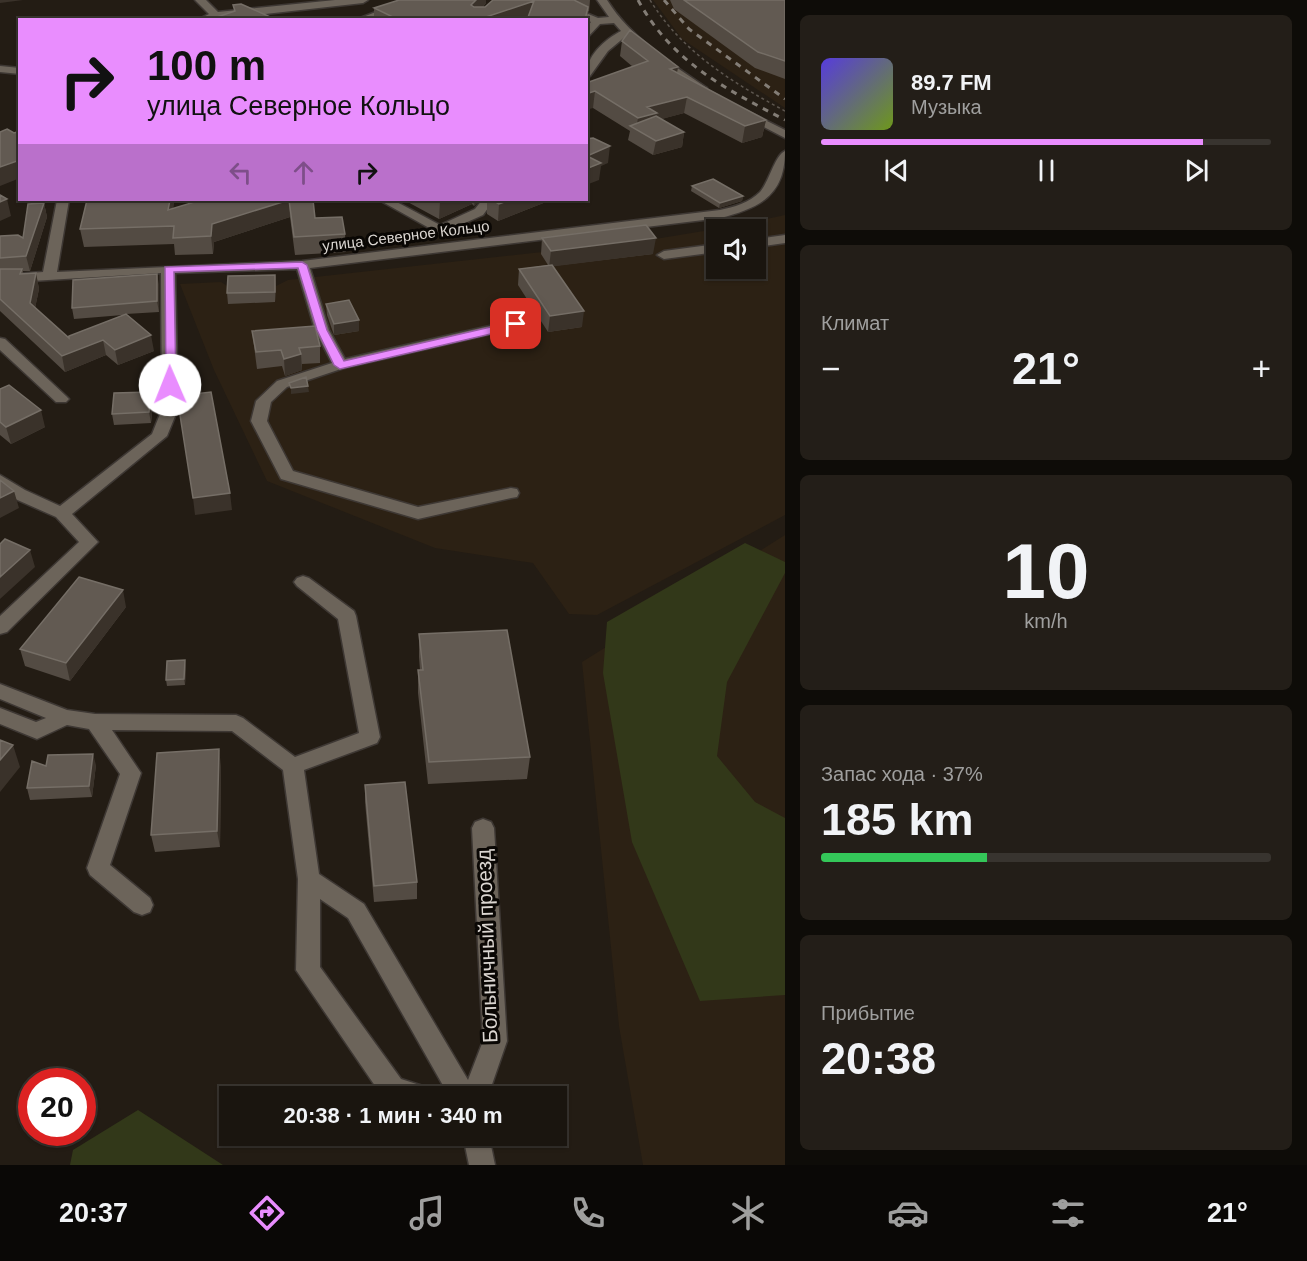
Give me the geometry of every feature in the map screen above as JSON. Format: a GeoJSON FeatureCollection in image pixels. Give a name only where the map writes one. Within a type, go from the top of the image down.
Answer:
{"type":"FeatureCollection","features":[{"type":"Feature","properties":{"kind":"street"},"geometry":{"type":"LineString","coordinates":[[200,0],[216,15]]}},
{"type":"Feature","properties":{"kind":"street"},"geometry":{"type":"LineString","coordinates":[[208,18],[216,15],[363,0]]}},
{"type":"Feature","properties":{"kind":"street"},"geometry":{"type":"LineString","coordinates":[[366,18],[416,0]]}},
{"type":"Feature","properties":{"kind":"street"},"geometry":{"type":"LineString","coordinates":[[602,0],[617,20],[629,31],[664,61],[711,95]]}},
{"type":"Feature","properties":{"kind":"street"},"geometry":{"type":"LineString","coordinates":[[568,9],[597,21],[617,20]]}},
{"type":"Feature","properties":{"kind":"street"},"geometry":{"type":"LineString","coordinates":[[588,33],[597,21]]}},
{"type":"Feature","properties":{"kind":"street"},"geometry":{"type":"LineString","coordinates":[[588,72],[604,48],[616,37],[629,31]]}},
{"type":"Feature","properties":{"kind":"street"},"geometry":{"type":"LineString","coordinates":[[0,69],[18,71]]}},
{"type":"Feature","properties":{"kind":"street"},"geometry":{"type":"LineString","coordinates":[[728,105],[785,134]]}},
{"type":"Feature","properties":{"kind":"street","name":"улица Северное Кольцо"},"geometry":{"type":"LineString","coordinates":[[0,279],[168,269],[302,265],[735,211],[767,194],[785,155]]}},
{"type":"Feature","properties":{"kind":"street"},"geometry":{"type":"LineString","coordinates":[[49,276],[63,201]]}},
{"type":"Feature","properties":{"kind":"street"},"geometry":{"type":"LineString","coordinates":[[387,201],[440,230],[479,212],[487,201]]}},
{"type":"Feature","properties":{"kind":"street"},"geometry":{"type":"LineString","coordinates":[[766,242],[785,239]]}},
{"type":"Feature","properties":{"kind":"street"},"geometry":{"type":"LineString","coordinates":[[664,255],[706,249]]}},
{"type":"Feature","properties":{"kind":"street"},"geometry":{"type":"LineString","coordinates":[[302,265],[322,330],[340,365]]}},
{"type":"Feature","properties":{"kind":"street"},"geometry":{"type":"LineString","coordinates":[[62,513],[159,436],[171,408],[168,269]]}},
{"type":"Feature","properties":{"kind":"street"},"geometry":{"type":"LineString","coordinates":[[511,493],[418,513],[287,475],[259,421],[264,401],[282,384],[340,365],[516,324]]}},
{"type":"Feature","properties":{"kind":"street"},"geometry":{"type":"LineString","coordinates":[[0,342],[61,399]]}},
{"type":"Feature","properties":{"kind":"street"},"geometry":{"type":"LineString","coordinates":[[0,480],[19,494],[62,513],[89,542],[0,627]]}},
{"type":"Feature","properties":{"kind":"street"},"geometry":{"type":"LineString","coordinates":[[293,766],[370,737],[347,616],[303,582]]}},
{"type":"Feature","properties":{"kind":"street"},"geometry":{"type":"LineString","coordinates":[[0,691],[65,717],[95,722],[236,723],[293,766],[309,879],[308,970],[390,1086]]}},
{"type":"Feature","properties":{"kind":"street"},"geometry":{"type":"LineString","coordinates":[[0,716],[37,731],[65,717]]}},
{"type":"Feature","properties":{"kind":"street"},"geometry":{"type":"LineString","coordinates":[[95,722],[131,773],[98,868],[142,905]]}},
{"type":"Feature","properties":{"kind":"street","name":"Больничный проезд"},"geometry":{"type":"LineString","coordinates":[[479,1086],[495,1041],[483,828]]}},
{"type":"Feature","properties":{"kind":"street"},"geometry":{"type":"LineString","coordinates":[[309,879],[356,911],[457,1086]]}},
{"type":"Feature","properties":{"kind":"street"},"geometry":{"type":"LineString","coordinates":[[478,1146],[482,1165]]}},
{"type":"Feature","properties":{"kind":"path"},"geometry":{"type":"LineString","coordinates":[[650,0],[683,45],[785,111]]}},
{"type":"Feature","properties":{"kind":"shaded area"},"geometry":{"type":"Polygon","coordinates":[[[653,0],[785,0],[785,108],[682,39],[653,0]]]}},
{"type":"Feature","properties":{"kind":"shaded area"},"geometry":{"type":"Polygon","coordinates":[[[785,215],[785,515],[597,615],[569,614],[533,563],[435,548],[267,481],[214,370],[180,284],[221,282],[229,287],[276,286],[288,280],[643,241],[706,231],[706,279],[766,279],[766,219],[785,215]]]}},
{"type":"Feature","properties":{"kind":"shaded area"},"geometry":{"type":"Polygon","coordinates":[[[785,535],[785,1165],[643,1165],[619,1026],[582,662],[785,535]]]}},
{"type":"Feature","properties":{"kind":"green space"},"geometry":{"type":"Polygon","coordinates":[[[745,543],[785,562],[785,573],[727,682],[717,756],[755,802],[785,818],[785,995],[700,1001],[632,842],[603,673],[607,622],[745,543]]]}},
{"type":"Feature","properties":{"kind":"green space"},"geometry":{"type":"Polygon","coordinates":[[[138,1110],[223,1165],[70,1165],[73,1150],[80,1146],[96,1146],[96,1136],[138,1110]]]}},
{"type":"Feature","properties":{"kind":"building"},"geometry":{"type":"Polygon","coordinates":[[[399,0],[476,0],[471,5],[485,7],[493,0],[574,0],[588,7],[585,18],[528,18],[534,1],[483,18],[395,18],[374,8],[399,0]]]}},
{"type":"Feature","properties":{"kind":"building"},"geometry":{"type":"Polygon","coordinates":[[[684,0],[785,0],[785,61],[758,52],[684,0]]]}},
{"type":"Feature","properties":{"kind":"building"},"geometry":{"type":"Polygon","coordinates":[[[241,4],[272,18],[214,18],[235,11],[233,5],[241,4]]]}},
{"type":"Feature","properties":{"kind":"building"},"geometry":{"type":"Polygon","coordinates":[[[630,30],[678,67],[670,69],[766,120],[745,126],[687,97],[647,107],[657,113],[638,118],[595,91],[588,93],[588,82],[648,61],[622,41],[630,30]]]}},
{"type":"Feature","properties":{"kind":"building"},"geometry":{"type":"Polygon","coordinates":[[[656,116],[684,132],[656,141],[630,126],[656,116]]]}},
{"type":"Feature","properties":{"kind":"building"},"geometry":{"type":"Polygon","coordinates":[[[7,129],[14,133],[18,132],[18,161],[0,167],[0,132],[7,129]]]}},
{"type":"Feature","properties":{"kind":"building"},"geometry":{"type":"Polygon","coordinates":[[[593,138],[610,146],[588,156],[588,139],[593,138]]]}},
{"type":"Feature","properties":{"kind":"building"},"geometry":{"type":"Polygon","coordinates":[[[588,156],[601,163],[588,168],[588,156]]]}},
{"type":"Feature","properties":{"kind":"building"},"geometry":{"type":"Polygon","coordinates":[[[713,179],[743,196],[720,203],[692,186],[713,179]]]}},
{"type":"Feature","properties":{"kind":"building"},"geometry":{"type":"Polygon","coordinates":[[[0,195],[7,199],[0,202],[0,195]]]}},
{"type":"Feature","properties":{"kind":"building"},"geometry":{"type":"Polygon","coordinates":[[[87,201],[170,201],[168,210],[198,201],[286,201],[212,224],[211,236],[173,238],[174,226],[80,229],[87,201]]]}},
{"type":"Feature","properties":{"kind":"building"},"geometry":{"type":"Polygon","coordinates":[[[289,201],[313,201],[315,218],[342,217],[345,234],[294,237],[289,201]]]}},
{"type":"Feature","properties":{"kind":"building"},"geometry":{"type":"Polygon","coordinates":[[[44,203],[26,256],[0,258],[0,236],[18,235],[23,238],[28,204],[44,203]]]}},
{"type":"Feature","properties":{"kind":"building"},"geometry":{"type":"Polygon","coordinates":[[[646,225],[656,238],[551,251],[542,238],[646,225]]]}},
{"type":"Feature","properties":{"kind":"building"},"geometry":{"type":"Polygon","coordinates":[[[552,265],[584,311],[550,316],[519,269],[552,265]]]}},
{"type":"Feature","properties":{"kind":"building"},"geometry":{"type":"Polygon","coordinates":[[[0,269],[22,269],[20,274],[36,273],[30,303],[69,338],[69,336],[126,314],[151,335],[115,350],[103,340],[62,356],[0,299],[0,269]]]}},
{"type":"Feature","properties":{"kind":"building"},"geometry":{"type":"Polygon","coordinates":[[[157,274],[157,301],[72,308],[73,280],[157,274]]]}},
{"type":"Feature","properties":{"kind":"building"},"geometry":{"type":"Polygon","coordinates":[[[275,275],[275,292],[227,293],[228,276],[275,275]]]}},
{"type":"Feature","properties":{"kind":"building"},"geometry":{"type":"Polygon","coordinates":[[[349,300],[359,320],[334,324],[326,304],[349,300]]]}},
{"type":"Feature","properties":{"kind":"building"},"geometry":{"type":"Polygon","coordinates":[[[315,326],[320,346],[299,348],[301,354],[284,359],[281,350],[256,352],[252,331],[315,326]]]}},
{"type":"Feature","properties":{"kind":"building"},"geometry":{"type":"Polygon","coordinates":[[[306,377],[308,386],[291,388],[289,383],[306,377]]]}},
{"type":"Feature","properties":{"kind":"building"},"geometry":{"type":"Polygon","coordinates":[[[9,385],[41,410],[6,427],[0,422],[0,389],[9,385]]]}},
{"type":"Feature","properties":{"kind":"building"},"geometry":{"type":"Polygon","coordinates":[[[151,392],[149,412],[112,414],[114,393],[151,392]]]}},
{"type":"Feature","properties":{"kind":"building"},"geometry":{"type":"Polygon","coordinates":[[[211,392],[230,493],[193,498],[177,396],[211,392]]]}},
{"type":"Feature","properties":{"kind":"building"},"geometry":{"type":"Polygon","coordinates":[[[0,480],[14,491],[0,498],[0,480]]]}},
{"type":"Feature","properties":{"kind":"building"},"geometry":{"type":"Polygon","coordinates":[[[5,539],[30,550],[0,577],[0,544],[5,539]]]}},
{"type":"Feature","properties":{"kind":"building"},"geometry":{"type":"Polygon","coordinates":[[[79,577],[123,590],[66,663],[20,649],[79,577]]]}},
{"type":"Feature","properties":{"kind":"building"},"geometry":{"type":"Polygon","coordinates":[[[507,630],[530,757],[429,762],[418,670],[423,670],[419,634],[507,630]]]}},
{"type":"Feature","properties":{"kind":"building"},"geometry":{"type":"Polygon","coordinates":[[[185,660],[184,679],[166,680],[167,661],[185,660]]]}},
{"type":"Feature","properties":{"kind":"building"},"geometry":{"type":"Polygon","coordinates":[[[0,740],[13,745],[0,760],[0,740]]]}},
{"type":"Feature","properties":{"kind":"building"},"geometry":{"type":"Polygon","coordinates":[[[219,749],[217,831],[151,835],[157,753],[219,749]]]}},
{"type":"Feature","properties":{"kind":"building"},"geometry":{"type":"Polygon","coordinates":[[[93,754],[89,786],[27,788],[32,761],[46,766],[48,755],[93,754]]]}},
{"type":"Feature","properties":{"kind":"building"},"geometry":{"type":"Polygon","coordinates":[[[405,782],[417,882],[374,886],[365,785],[405,782]]]}},
{"type":"Feature","properties":{"kind":"railway"},"geometry":{"type":"LineString","coordinates":[[638,0],[652,22],[683,57],[721,84],[785,120]]}},
{"type":"Feature","properties":{"kind":"railway"},"geometry":{"type":"LineString","coordinates":[[664,0],[689,29],[785,99]]}},
{"type":"Feature","properties":{"kind":"route"},"geometry":{"type":"LineString","coordinates":[[170,385],[168,269],[302,265],[322,330],[340,365],[516,324]]}}]}
